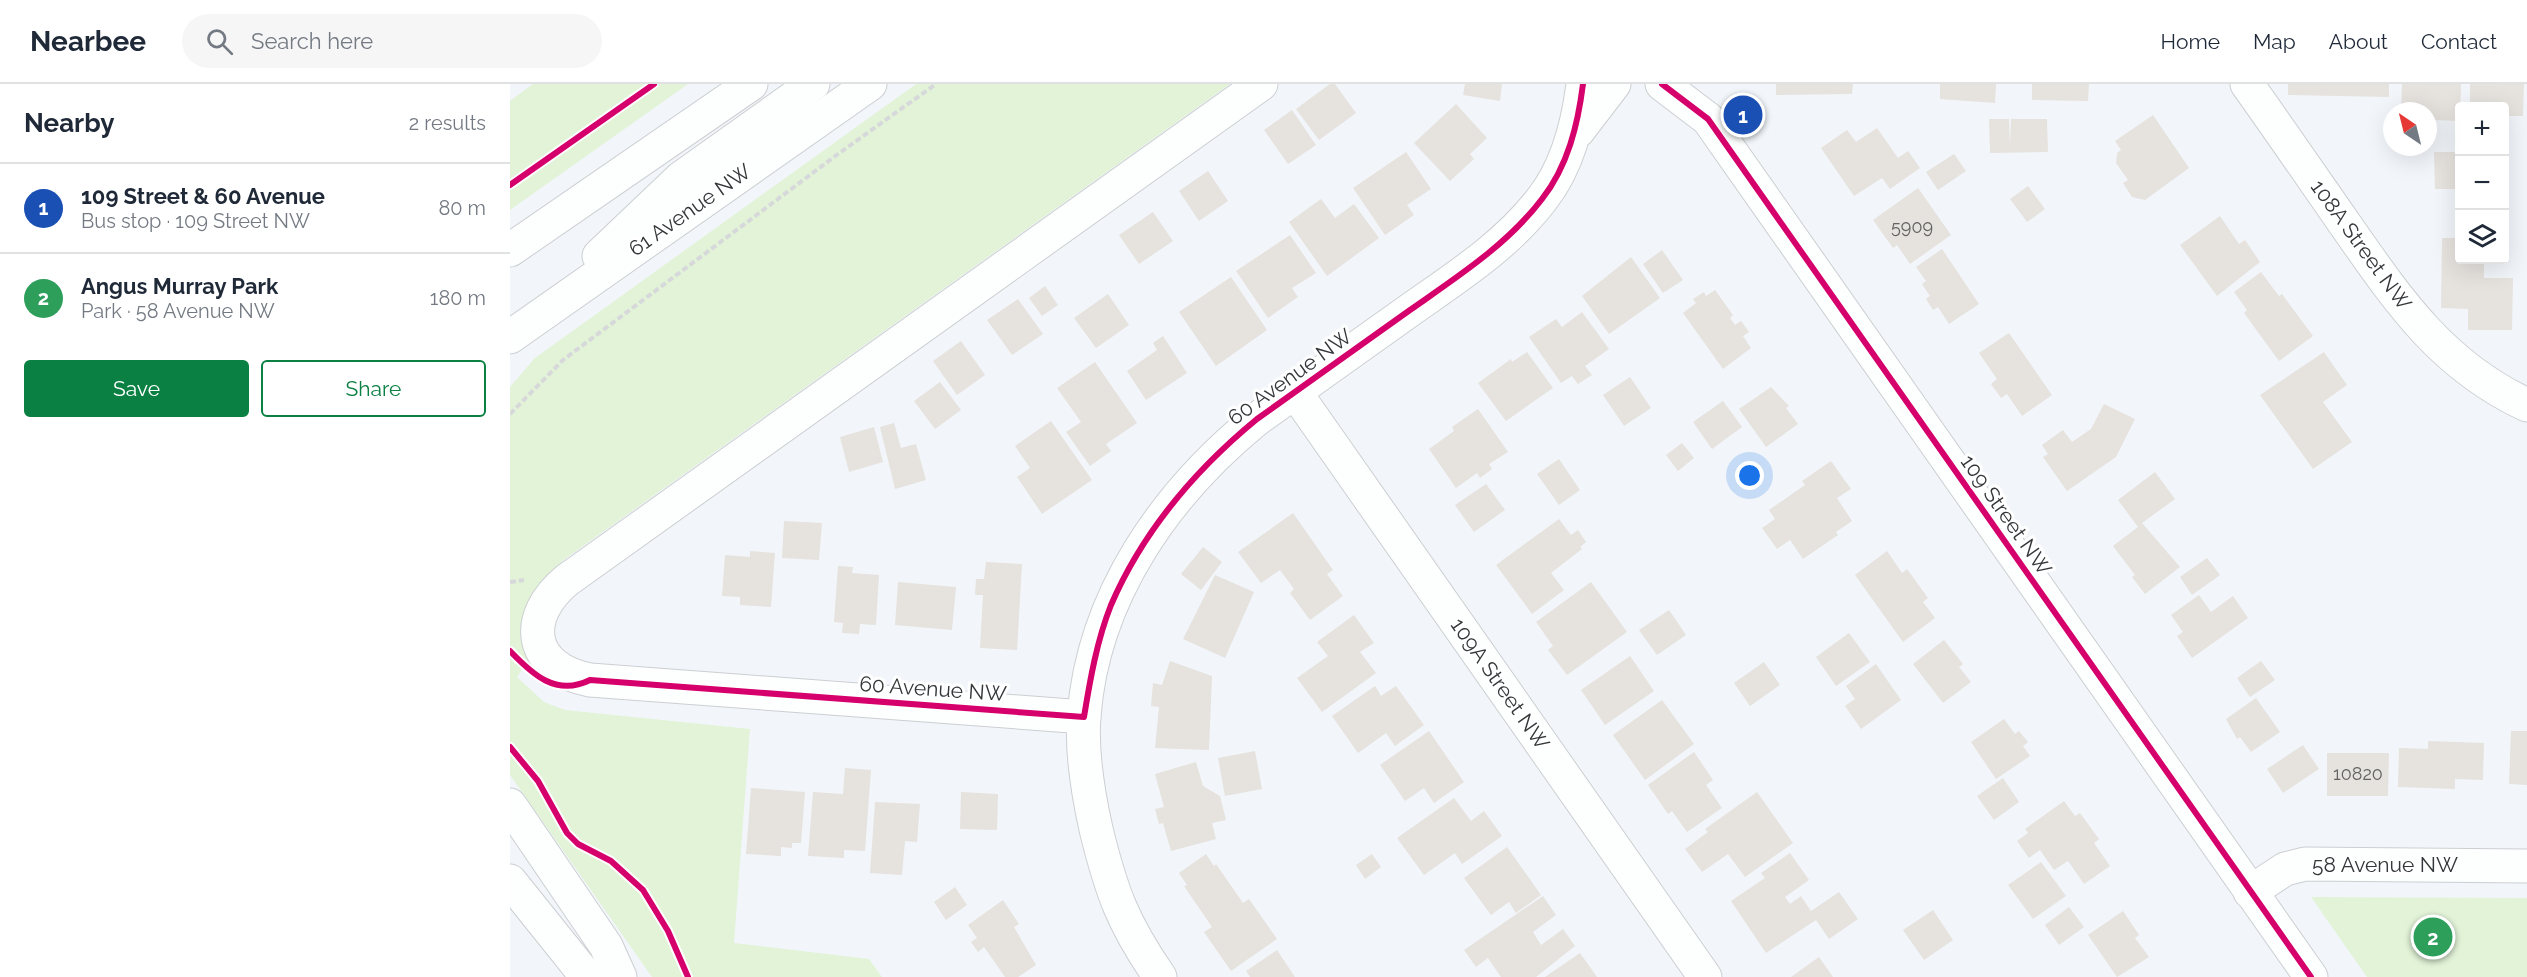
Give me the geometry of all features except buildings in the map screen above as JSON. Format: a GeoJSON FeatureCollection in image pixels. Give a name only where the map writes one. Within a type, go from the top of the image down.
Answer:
{"type":"FeatureCollection","features":[{"type":"Feature","properties":{"kind":"street"},"geometry":{"type":"LineString","coordinates":[[510,250],[751,84]]}},
{"type":"Feature","properties":{"kind":"street"},"geometry":{"type":"LineString","coordinates":[[510,356],[615,238],[681,178],[813,84]]}},
{"type":"Feature","properties":{"kind":"street","name":"61 Avenue NW"},"geometry":{"type":"LineString","coordinates":[[510,337],[870,84]]}},
{"type":"Feature","properties":{"kind":"street","name":"60 Avenue NW"},"geometry":{"type":"LineString","coordinates":[[1261,84],[553,592],[542,606],[537,623],[542,652],[556,668],[590,680],[1084,717],[1096,656],[1107,617],[1131,563],[1159,521],[1191,480],[1226,444],[1494,249],[1543,199],[1560,170],[1573,138],[1583,84]]}},
{"type":"Feature","properties":{"kind":"street","name":"60 Avenue NW"},"geometry":{"type":"LineString","coordinates":[[1573,138],[1614,84]]}},
{"type":"Feature","properties":{"kind":"street","name":"109 Street NW"},"geometry":{"type":"LineString","coordinates":[[1662,84],[1708,119],[2311,977]]}},
{"type":"Feature","properties":{"kind":"street","name":"109 Street NW"},"geometry":{"type":"LineString","coordinates":[[1702,84],[1708,119]]}},
{"type":"Feature","properties":{"kind":"street","name":"108A Street NW"},"geometry":{"type":"LineString","coordinates":[[2247,84],[2403,308],[2463,368],[2494,389],[2527,405]]}},
{"type":"Feature","properties":{"kind":"street","name":"109A Street NW"},"geometry":{"type":"LineString","coordinates":[[1295,392],[1705,977]]}},
{"type":"Feature","properties":{"kind":"street"},"geometry":{"type":"LineString","coordinates":[[1084,717],[1091,805],[1112,891],[1125,923],[1160,977]]}},
{"type":"Feature","properties":{"kind":"street"},"geometry":{"type":"LineString","coordinates":[[510,805],[606,946],[620,977]]}},
{"type":"Feature","properties":{"kind":"street","name":"58 Avenue NW"},"geometry":{"type":"LineString","coordinates":[[2250,892],[2285,869],[2305,864],[2527,866]]}},
{"type":"Feature","properties":{"kind":"street"},"geometry":{"type":"LineString","coordinates":[[510,882],[587,977]]}},
{"type":"Feature","properties":{"kind":"path"},"geometry":{"type":"LineString","coordinates":[[510,414],[563,360],[838,154],[936,84]]}},
{"type":"Feature","properties":{"kind":"green space"},"geometry":{"type":"Polygon","coordinates":[[[533,84],[688,84],[510,210],[510,101],[533,84]]]}},
{"type":"Feature","properties":{"kind":"green space"},"geometry":{"type":"Polygon","coordinates":[[[916,84],[1230,84],[562,561],[547,581],[533,653],[517,677],[544,702],[565,710],[750,729],[734,943],[869,959],[882,977],[652,977],[510,775],[510,387],[535,358],[916,84]]]}},
{"type":"Feature","properties":{"kind":"green space"},"geometry":{"type":"Polygon","coordinates":[[[2311,897],[2527,898],[2527,977],[2367,977],[2311,897]]]}},
{"type":"Feature","properties":{"kind":"cycle path"},"geometry":{"type":"LineString","coordinates":[[510,185],[654,84]]}},
{"type":"Feature","properties":{"kind":"cycle path"},"geometry":{"type":"LineString","coordinates":[[510,651],[536,675],[566,686],[578,685],[590,680],[1084,717],[1091,675],[1111,605],[1139,552],[1173,503],[1213,459],[1257,419],[1463,273],[1497,246],[1528,216],[1551,186],[1565,159],[1575,129],[1583,84]]}},
{"type":"Feature","properties":{"kind":"cycle path"},"geometry":{"type":"LineString","coordinates":[[1662,84],[1708,119],[2311,977]]}},
{"type":"Feature","properties":{"kind":"cycle path"},"geometry":{"type":"LineString","coordinates":[[510,747],[538,781],[567,833],[578,844],[611,861],[643,890],[668,931],[688,977]]}},
{"type":"Feature","properties":{"kind":"place","name":"109 Street & 60 Avenue"},"geometry":{"type":"Point","coordinates":[1743,115]}},
{"type":"Feature","properties":{"kind":"place","name":"Angus Murray Park"},"geometry":{"type":"Point","coordinates":[2433,937]}}]}
